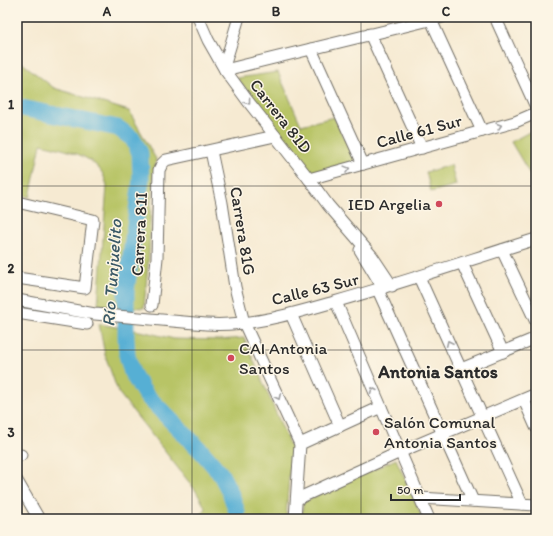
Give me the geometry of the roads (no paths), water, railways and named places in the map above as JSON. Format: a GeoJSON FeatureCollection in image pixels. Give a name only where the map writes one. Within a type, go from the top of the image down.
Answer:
{"type":"FeatureCollection","features":[{"type":"Feature","properties":{"kind":"street","name":"Carrera 81D"},"geometry":{"type":"LineString","coordinates":[[198,17],[208,40],[225,68],[328,205],[347,229],[372,256],[442,433],[473,501]]}},
{"type":"Feature","properties":{"kind":"street"},"geometry":{"type":"LineString","coordinates":[[239,17],[225,68],[311,49],[437,18],[482,131]]}},
{"type":"Feature","properties":{"kind":"street"},"geometry":{"type":"LineString","coordinates":[[495,17],[536,107]]}},
{"type":"Feature","properties":{"kind":"street"},"geometry":{"type":"LineString","coordinates":[[370,34],[422,148]]}},
{"type":"Feature","properties":{"kind":"street"},"geometry":{"type":"LineString","coordinates":[[311,49],[363,164]]}},
{"type":"Feature","properties":{"kind":"street","name":"Calle 61 Sur"},"geometry":{"type":"LineString","coordinates":[[309,179],[515,122],[536,113]]}},
{"type":"Feature","properties":{"kind":"street"},"geometry":{"type":"LineString","coordinates":[[211,151],[275,136]]}},
{"type":"Feature","properties":{"kind":"street","name":"Carrera 81I"},"geometry":{"type":"LineString","coordinates":[[152,305],[157,258],[159,170],[166,160],[211,151]]}},
{"type":"Feature","properties":{"kind":"street","name":"Carrera 81G"},"geometry":{"type":"LineString","coordinates":[[211,151],[222,203],[235,287],[244,323],[300,444],[295,519]]}},
{"type":"Feature","properties":{"kind":"street"},"geometry":{"type":"LineString","coordinates":[[17,204],[93,220],[85,288],[17,278]]}},
{"type":"Feature","properties":{"kind":"street","name":"Calle 63 Sur"},"geometry":{"type":"LineString","coordinates":[[17,300],[95,314],[218,325],[244,323],[291,314],[336,302],[536,239]]}},
{"type":"Feature","properties":{"kind":"street"},"geometry":{"type":"LineString","coordinates":[[502,250],[536,322]]}},
{"type":"Feature","properties":{"kind":"street"},"geometry":{"type":"LineString","coordinates":[[462,263],[503,352]]}},
{"type":"Feature","properties":{"kind":"street"},"geometry":{"type":"LineString","coordinates":[[419,277],[522,504]]}},
{"type":"Feature","properties":{"kind":"street"},"geometry":{"type":"LineString","coordinates":[[336,302],[429,519]]}},
{"type":"Feature","properties":{"kind":"street"},"geometry":{"type":"LineString","coordinates":[[17,313],[87,324]]}},
{"type":"Feature","properties":{"kind":"street"},"geometry":{"type":"LineString","coordinates":[[291,314],[340,426]]}},
{"type":"Feature","properties":{"kind":"street"},"geometry":{"type":"LineString","coordinates":[[461,369],[536,338]]}},
{"type":"Feature","properties":{"kind":"street"},"geometry":{"type":"LineString","coordinates":[[296,499],[442,433],[536,394]]}},
{"type":"Feature","properties":{"kind":"street"},"geometry":{"type":"LineString","coordinates":[[524,400],[536,427]]}},
{"type":"Feature","properties":{"kind":"street"},"geometry":{"type":"LineString","coordinates":[[300,444],[381,407]]}},
{"type":"Feature","properties":{"kind":"street"},"geometry":{"type":"LineString","coordinates":[[17,481],[36,518]]}},
{"type":"Feature","properties":{"kind":"street"},"geometry":{"type":"LineString","coordinates":[[420,498],[536,505]]}},
{"type":"Feature","properties":{"kind":"waterway","name":"Río Tunjuelito"},"geometry":{"type":"LineString","coordinates":[[17,107],[118,128],[133,139],[140,153],[141,180],[126,292],[127,355],[132,373],[145,394],[203,453],[220,473],[230,492],[237,512],[237,519]]}},
{"type":"Feature","properties":{"kind":"place","name":"IED Argelia"},"geometry":{"type":"Point","coordinates":[439,204]}},
{"type":"Feature","properties":{"kind":"place","name":"CAI Antonia Santos"},"geometry":{"type":"Point","coordinates":[231,358]}},
{"type":"Feature","properties":{"kind":"place","name":"Salón Comunal Antonia Santos"},"geometry":{"type":"Point","coordinates":[376,432]}},
{"type":"Feature","properties":{"kind":"district","name":"Antonia Santos"},"geometry":{"type":"Point","coordinates":[438,372]}}]}
